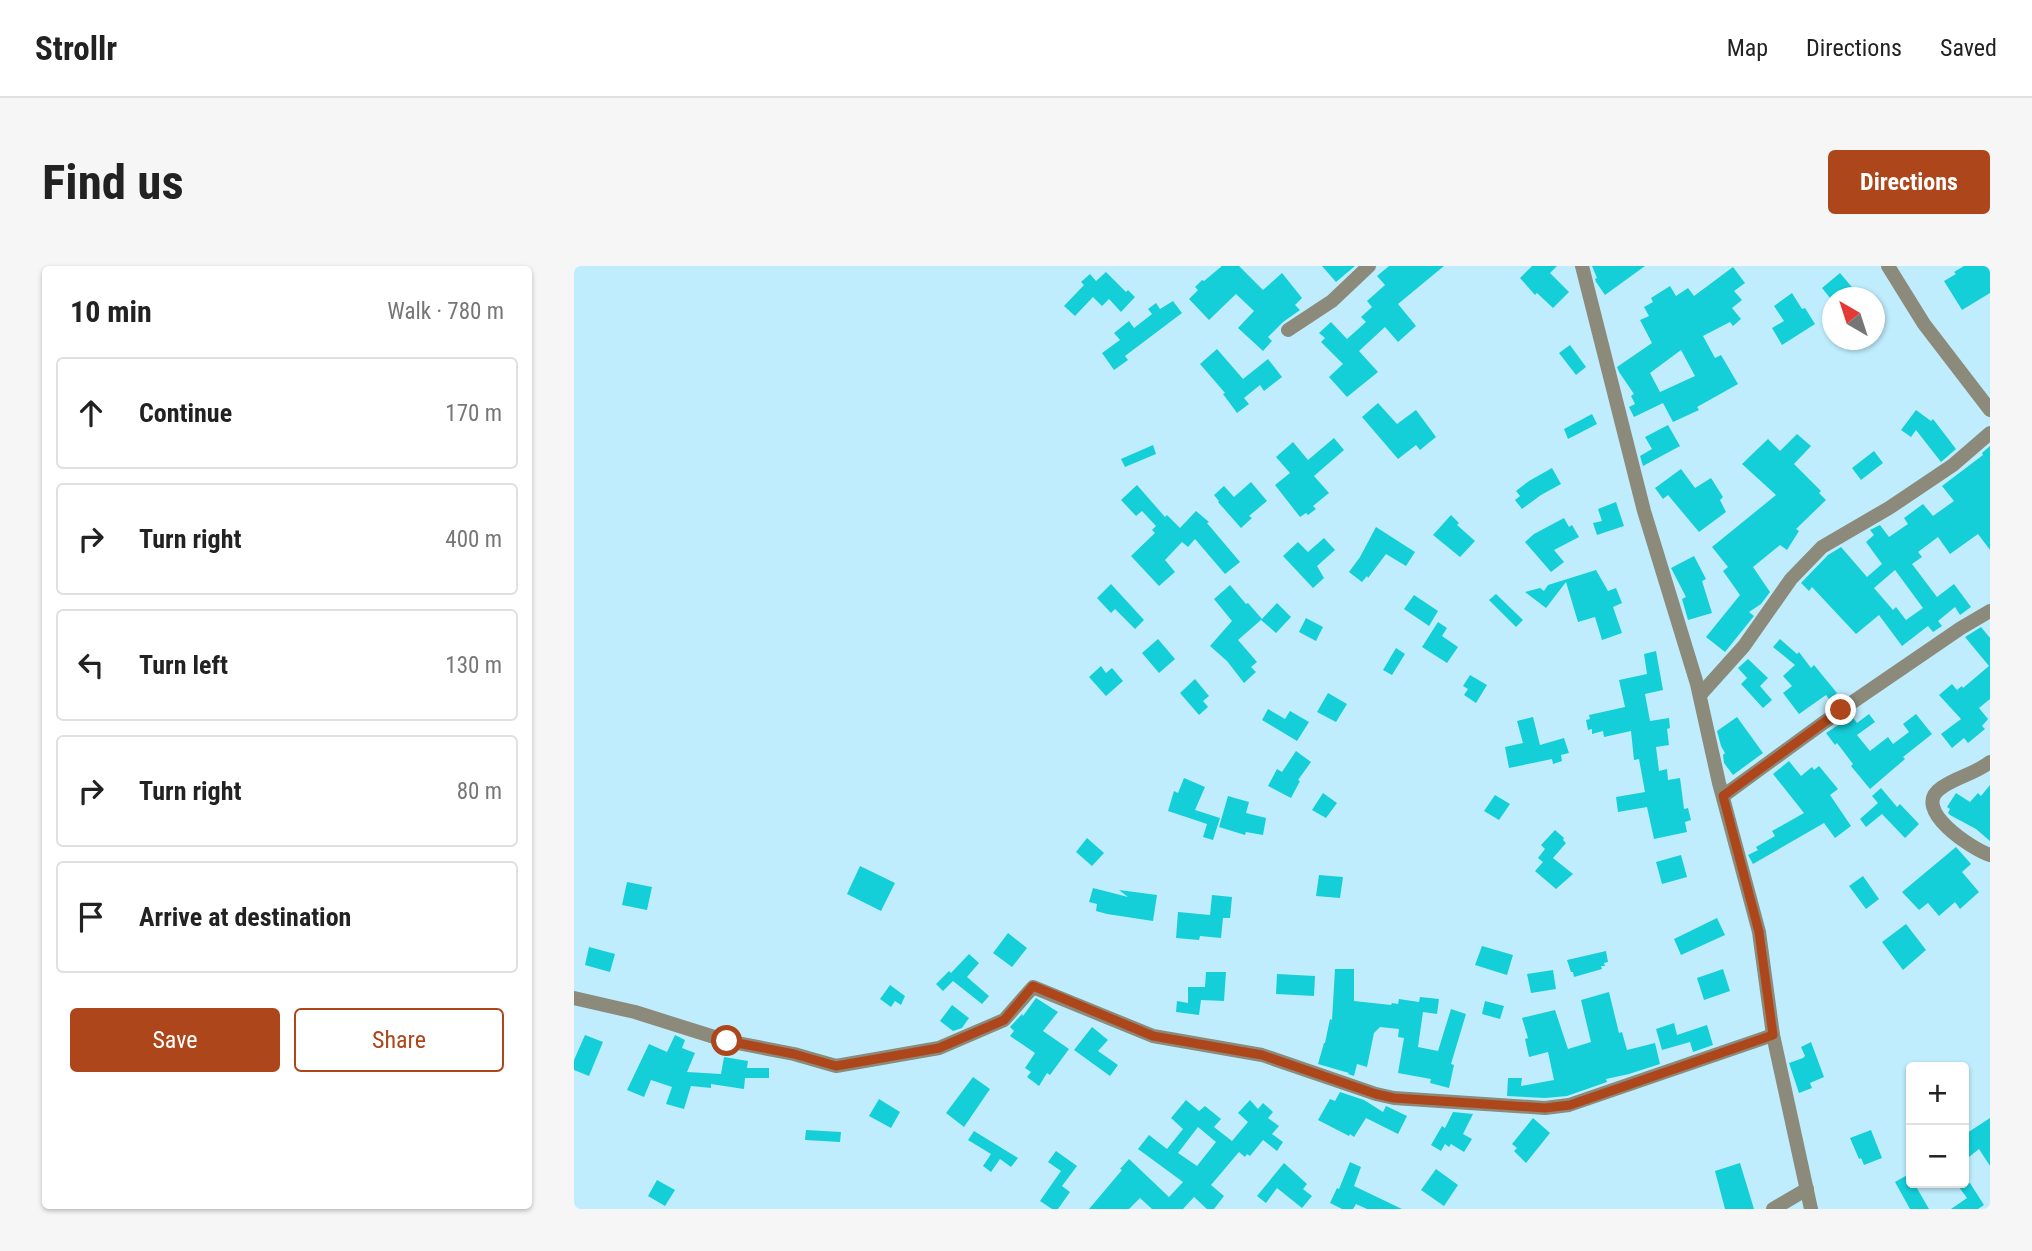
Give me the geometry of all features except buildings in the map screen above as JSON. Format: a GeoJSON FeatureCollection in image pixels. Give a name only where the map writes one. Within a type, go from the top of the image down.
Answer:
{"type":"FeatureCollection","features":[{"type":"Feature","properties":{"kind":"street"},"geometry":{"type":"LineString","coordinates":[[1288,330],[1332,301],[1369,266]]}},
{"type":"Feature","properties":{"kind":"street"},"geometry":{"type":"LineString","coordinates":[[1581,266],[1644,512],[1700,695],[1759,932],[1773,1035],[1811,1209]]}},
{"type":"Feature","properties":{"kind":"street"},"geometry":{"type":"LineString","coordinates":[[1888,266],[1924,324],[1990,410]]}},
{"type":"Feature","properties":{"kind":"street"},"geometry":{"type":"LineString","coordinates":[[1700,695],[1744,646],[1791,579],[1822,547],[1889,508],[1942,472],[1990,433]]}},
{"type":"Feature","properties":{"kind":"street"},"geometry":{"type":"LineString","coordinates":[[1723,796],[1841,710],[1990,611]]}},
{"type":"Feature","properties":{"kind":"street"},"geometry":{"type":"LineString","coordinates":[[1990,762],[1941,788],[1934,794],[1933,804],[1940,821],[1981,852],[1990,855]]}},
{"type":"Feature","properties":{"kind":"street"},"geometry":{"type":"LineString","coordinates":[[574,998],[635,1012],[727,1041],[794,1054],[836,1066],[939,1048],[1004,1020],[1033,986],[1153,1036],[1262,1055],[1385,1096],[1545,1108],[1570,1105],[1773,1035]]}},
{"type":"Feature","properties":{"kind":"street"},"geometry":{"type":"LineString","coordinates":[[1773,1209],[1807,1189]]}},
{"type":"Feature","properties":{"kind":"route"},"geometry":{"type":"LineString","coordinates":[[727,1041],[794,1054],[836,1066],[939,1048],[1004,1020],[1033,986],[1153,1036],[1262,1055],[1394,1098],[1545,1108],[1570,1105],[1773,1035],[1759,932],[1723,796],[1841,710]]}}]}
